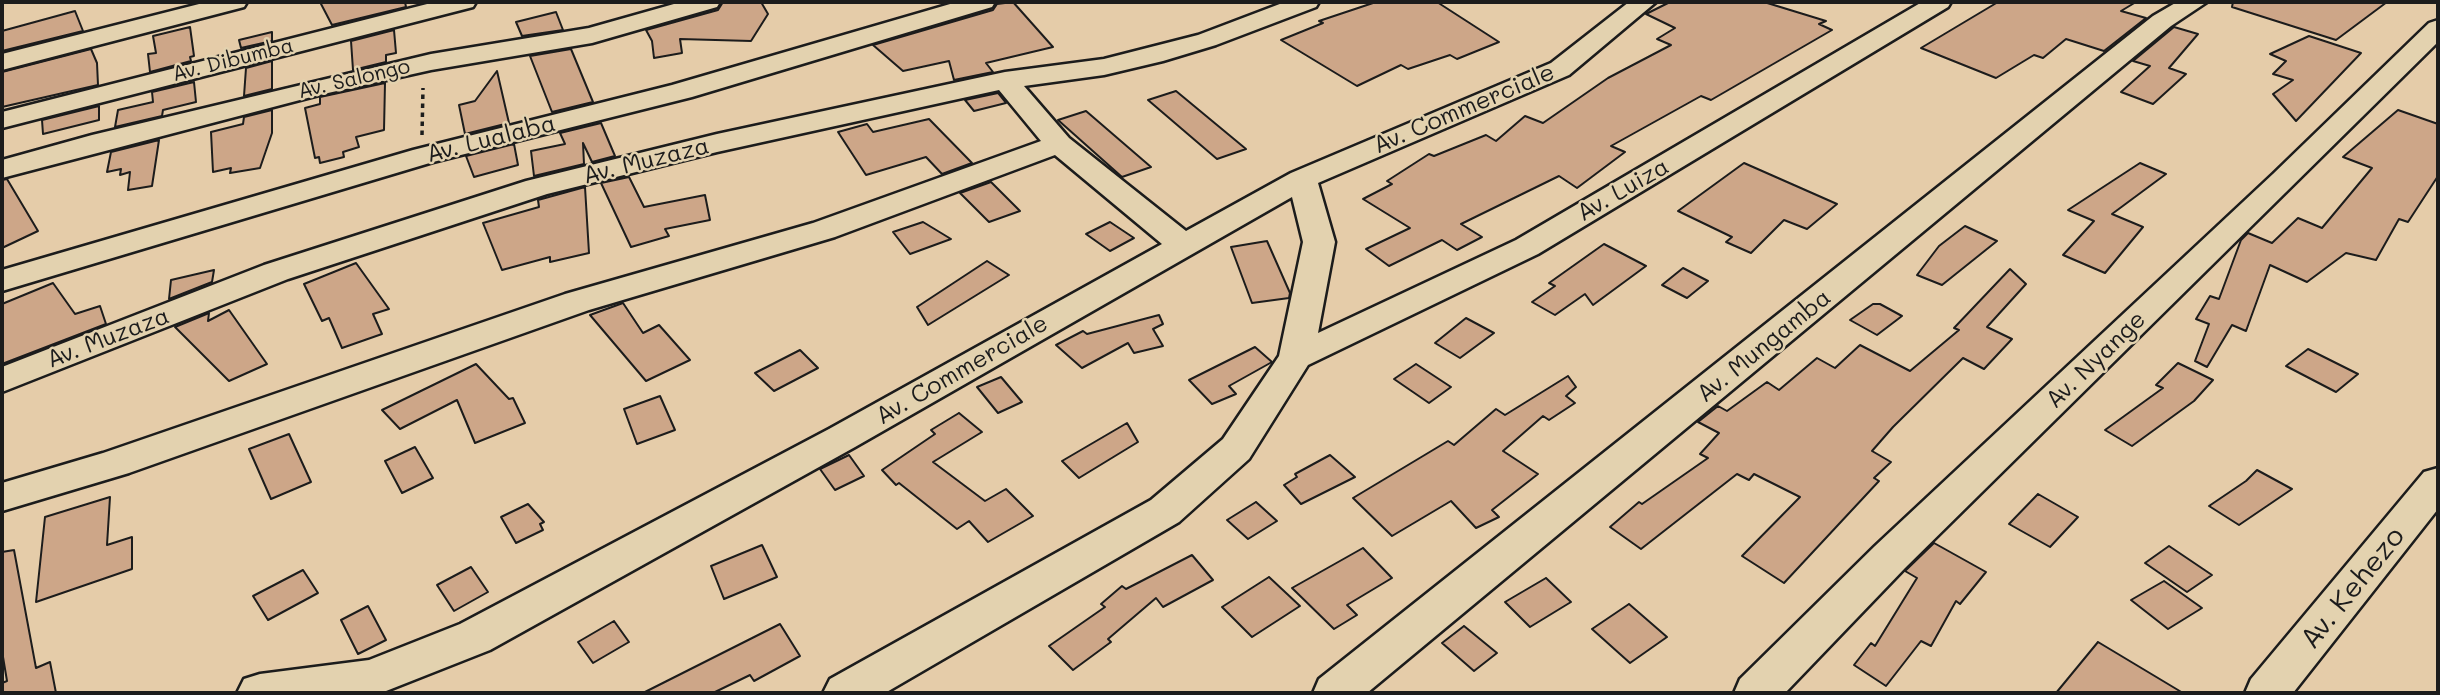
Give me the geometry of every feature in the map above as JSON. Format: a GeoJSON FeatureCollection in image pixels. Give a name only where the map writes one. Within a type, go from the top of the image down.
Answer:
{"type":"FeatureCollection","features":[{"type":"Feature","properties":{"kind":"street"},"geometry":{"type":"LineString","coordinates":[[2,62],[235,2]]}},
{"type":"Feature","properties":{"kind":"street","name":"Av. Dibumba"},"geometry":{"type":"LineString","coordinates":[[2,120],[464,2]]}},
{"type":"Feature","properties":{"kind":"street","name":"Av. Salongo"},"geometry":{"type":"LineString","coordinates":[[2,169],[318,87],[431,62],[592,34],[708,2]]}},
{"type":"Feature","properties":{"kind":"street","name":"Av. Lualaba"},"geometry":{"type":"LineString","coordinates":[[2,281],[422,156],[682,90],[982,2]]}},
{"type":"Feature","properties":{"kind":"street","name":"Av. Muzaza"},"geometry":{"type":"LineString","coordinates":[[2,380],[276,272],[537,187],[717,143],[1005,80],[1104,66],[1154,55],[1207,40],[1307,2]]}},
{"type":"Feature","properties":{"kind":"street","name":"Av. Commerciale"},"geometry":{"type":"LineString","coordinates":[[260,693],[370,678],[475,637],[842,438],[1182,244],[1302,179],[1560,69],[1644,2]]}},
{"type":"Feature","properties":{"kind":"street","name":"Av. Luiza"},"geometry":{"type":"LineString","coordinates":[[1296,356],[1527,247],[1939,2]]}},
{"type":"Feature","properties":{"kind":"street","name":"Av. Mungamba"},"geometry":{"type":"LineString","coordinates":[[1335,693],[2162,21],[2195,2]]}},
{"type":"Feature","properties":{"kind":"street","name":"Av. Nyange"},"geometry":{"type":"LineString","coordinates":[[1756,693],[1890,557],[2435,35]]}},
{"type":"Feature","properties":{"kind":"street"},"geometry":{"type":"LineString","coordinates":[[1005,80],[1059,144],[1182,244]]}},
{"type":"Feature","properties":{"kind":"street"},"geometry":{"type":"LineString","coordinates":[[2,497],[115,463],[577,302],[824,230],[1059,144]]}},
{"type":"Feature","properties":{"kind":"street"},"geometry":{"type":"LineString","coordinates":[[846,693],[1164,511],[1236,449],[1296,356],[1319,242],[1302,179]]}},
{"type":"Feature","properties":{"kind":"street","name":"Av. Kehezo"},"geometry":{"type":"LineString","coordinates":[[2267,693],[2438,482]]}},
{"type":"Feature","properties":{"kind":"building"},"geometry":{"type":"Polygon","coordinates":[[[320,2],[405,2],[406,7],[332,25],[320,2]]]}},
{"type":"Feature","properties":{"kind":"building"},"geometry":{"type":"Polygon","coordinates":[[[723,2],[761,2],[768,14],[751,41],[680,39],[682,53],[654,58],[652,41],[646,30],[718,10],[723,2]]]}},
{"type":"Feature","properties":{"kind":"building"},"geometry":{"type":"Polygon","coordinates":[[[1013,2],[1053,47],[986,63],[993,72],[954,80],[949,61],[903,71],[873,45],[993,10],[997,4],[1013,2]]]}},
{"type":"Feature","properties":{"kind":"building"},"geometry":{"type":"Polygon","coordinates":[[[1376,2],[1437,2],[1499,42],[1457,59],[1450,55],[1408,69],[1401,65],[1357,86],[1281,40],[1323,23],[1319,21],[1376,2]]]}},
{"type":"Feature","properties":{"kind":"building"},"geometry":{"type":"Polygon","coordinates":[[[1670,2],[1764,2],[1826,21],[1819,24],[1832,30],[1711,100],[1701,96],[1611,146],[1625,152],[1577,188],[1559,176],[1461,224],[1482,237],[1457,250],[1442,240],[1389,266],[1366,249],[1410,228],[1363,199],[1392,184],[1387,181],[1429,154],[1434,156],[1486,135],[1496,141],[1525,116],[1543,123],[1608,78],[1671,45],[1657,39],[1675,28],[1646,14],[1670,2]]]}},
{"type":"Feature","properties":{"kind":"building"},"geometry":{"type":"Polygon","coordinates":[[[1998,2],[2136,2],[2121,11],[2146,18],[2104,51],[2066,39],[2043,58],[2034,55],[1996,78],[1921,48],[1998,2]]]}},
{"type":"Feature","properties":{"kind":"building"},"geometry":{"type":"Polygon","coordinates":[[[2233,2],[2387,2],[2336,40],[2232,7],[2233,2]]]}},
{"type":"Feature","properties":{"kind":"building"},"geometry":{"type":"Polygon","coordinates":[[[75,11],[83,31],[2,51],[2,31],[75,11]]]}},
{"type":"Feature","properties":{"kind":"building"},"geometry":{"type":"Polygon","coordinates":[[[556,12],[563,30],[522,36],[516,22],[556,12]]]}},
{"type":"Feature","properties":{"kind":"building"},"geometry":{"type":"Polygon","coordinates":[[[190,27],[194,56],[190,57],[191,61],[150,72],[148,54],[156,53],[153,36],[190,27]]]}},
{"type":"Feature","properties":{"kind":"building"},"geometry":{"type":"Polygon","coordinates":[[[2174,27],[2198,34],[2169,68],[2186,74],[2153,104],[2121,92],[2150,66],[2133,61],[2174,27]]]}},
{"type":"Feature","properties":{"kind":"building"},"geometry":{"type":"Polygon","coordinates":[[[394,30],[396,53],[386,55],[386,62],[353,70],[351,41],[394,30]]]}},
{"type":"Feature","properties":{"kind":"building"},"geometry":{"type":"Polygon","coordinates":[[[272,32],[272,41],[241,48],[239,40],[272,32]]]}},
{"type":"Feature","properties":{"kind":"building"},"geometry":{"type":"Polygon","coordinates":[[[2309,36],[2361,53],[2296,121],[2273,94],[2293,80],[2273,74],[2286,61],[2270,54],[2309,36]]]}},
{"type":"Feature","properties":{"kind":"building"},"geometry":{"type":"Polygon","coordinates":[[[91,49],[97,63],[98,85],[2,107],[2,72],[91,49]]]}},
{"type":"Feature","properties":{"kind":"building"},"geometry":{"type":"Polygon","coordinates":[[[571,49],[593,102],[552,112],[530,56],[571,49]]]}},
{"type":"Feature","properties":{"kind":"building"},"geometry":{"type":"Polygon","coordinates":[[[272,61],[272,89],[244,96],[246,68],[272,61]]]}},
{"type":"Feature","properties":{"kind":"building"},"geometry":{"type":"Polygon","coordinates":[[[497,71],[509,123],[465,134],[459,105],[475,101],[497,71]]]}},
{"type":"Feature","properties":{"kind":"building"},"geometry":{"type":"Polygon","coordinates":[[[194,82],[196,102],[163,110],[162,116],[115,127],[118,110],[153,102],[152,92],[194,82]]]}},
{"type":"Feature","properties":{"kind":"building"},"geometry":{"type":"Polygon","coordinates":[[[385,83],[384,130],[356,137],[359,147],[343,152],[344,157],[320,163],[319,157],[315,158],[305,108],[320,104],[320,97],[385,83]]]}},
{"type":"Feature","properties":{"kind":"building"},"geometry":{"type":"Polygon","coordinates":[[[1176,91],[1246,149],[1217,159],[1148,100],[1176,91]]]}},
{"type":"Feature","properties":{"kind":"building"},"geometry":{"type":"Polygon","coordinates":[[[998,93],[1006,103],[974,111],[965,100],[998,93]]]}},
{"type":"Feature","properties":{"kind":"building"},"geometry":{"type":"Polygon","coordinates":[[[99,106],[99,120],[43,134],[42,120],[99,106]]]}},
{"type":"Feature","properties":{"kind":"building"},"geometry":{"type":"Polygon","coordinates":[[[272,110],[272,133],[260,168],[230,173],[231,168],[213,172],[211,132],[243,124],[244,117],[272,110]]]}},
{"type":"Feature","properties":{"kind":"building"},"geometry":{"type":"Polygon","coordinates":[[[2398,110],[2438,124],[2438,176],[2408,222],[2399,219],[2376,260],[2346,253],[2307,282],[2270,265],[2246,331],[2232,325],[2207,367],[2195,361],[2209,324],[2196,319],[2210,296],[2219,299],[2241,240],[2248,233],[2272,243],[2298,218],[2322,228],[2372,168],[2343,157],[2398,110]]]}},
{"type":"Feature","properties":{"kind":"building"},"geometry":{"type":"Polygon","coordinates":[[[1086,111],[1151,167],[1122,177],[1058,120],[1086,111]]]}},
{"type":"Feature","properties":{"kind":"building"},"geometry":{"type":"Polygon","coordinates":[[[929,119],[972,163],[942,174],[926,157],[866,175],[838,132],[867,124],[873,132],[929,119]]]}},
{"type":"Feature","properties":{"kind":"building"},"geometry":{"type":"Polygon","coordinates":[[[601,123],[615,156],[592,162],[583,143],[584,164],[534,176],[531,151],[565,144],[560,133],[601,123]]]}},
{"type":"Feature","properties":{"kind":"building"},"geometry":{"type":"Polygon","coordinates":[[[159,140],[152,186],[128,190],[130,172],[120,175],[121,169],[107,172],[111,152],[159,140]]]}},
{"type":"Feature","properties":{"kind":"building"},"geometry":{"type":"Polygon","coordinates":[[[514,144],[518,165],[474,177],[466,156],[514,144]]]}},
{"type":"Feature","properties":{"kind":"building"},"geometry":{"type":"Polygon","coordinates":[[[1744,163],[1837,204],[1807,229],[1784,220],[1751,253],[1726,242],[1732,237],[1678,211],[1744,163]]]}},
{"type":"Feature","properties":{"kind":"building"},"geometry":{"type":"Polygon","coordinates":[[[2140,163],[2166,174],[2112,214],[2143,227],[2105,273],[2063,255],[2094,221],[2068,210],[2140,163]]]}},
{"type":"Feature","properties":{"kind":"building"},"geometry":{"type":"Polygon","coordinates":[[[629,177],[644,207],[705,195],[710,220],[665,229],[669,236],[631,247],[601,183],[629,177]]]}},
{"type":"Feature","properties":{"kind":"building"},"geometry":{"type":"Polygon","coordinates":[[[7,179],[38,231],[2,248],[2,180],[7,179]]]}},
{"type":"Feature","properties":{"kind":"building"},"geometry":{"type":"Polygon","coordinates":[[[991,182],[1020,211],[989,222],[960,193],[991,182]]]}},
{"type":"Feature","properties":{"kind":"building"},"geometry":{"type":"Polygon","coordinates":[[[585,187],[589,253],[550,262],[550,257],[502,270],[483,223],[539,207],[538,200],[585,187]]]}},
{"type":"Feature","properties":{"kind":"building"},"geometry":{"type":"Polygon","coordinates":[[[923,222],[951,239],[910,254],[893,232],[923,222]]]}},
{"type":"Feature","properties":{"kind":"building"},"geometry":{"type":"Polygon","coordinates":[[[1110,222],[1134,238],[1110,251],[1086,234],[1110,222]]]}},
{"type":"Feature","properties":{"kind":"building"},"geometry":{"type":"Polygon","coordinates":[[[1965,226],[1997,241],[1942,285],[1917,275],[1939,246],[1965,226]]]}},
{"type":"Feature","properties":{"kind":"building"},"geometry":{"type":"Polygon","coordinates":[[[1267,241],[1290,293],[1289,298],[1252,303],[1231,247],[1267,241]]]}},
{"type":"Feature","properties":{"kind":"building"},"geometry":{"type":"Polygon","coordinates":[[[1604,244],[1646,266],[1593,305],[1585,294],[1555,315],[1532,302],[1555,286],[1549,283],[1604,244]]]}},
{"type":"Feature","properties":{"kind":"building"},"geometry":{"type":"Polygon","coordinates":[[[987,261],[1009,275],[928,325],[917,307],[987,261]]]}},
{"type":"Feature","properties":{"kind":"building"},"geometry":{"type":"Polygon","coordinates":[[[356,263],[389,309],[373,314],[382,334],[342,348],[329,318],[322,321],[304,284],[356,263]]]}},
{"type":"Feature","properties":{"kind":"building"},"geometry":{"type":"Polygon","coordinates":[[[1683,268],[1708,281],[1687,298],[1662,285],[1683,268]]]}},
{"type":"Feature","properties":{"kind":"building"},"geometry":{"type":"Polygon","coordinates":[[[2010,269],[2026,284],[1987,327],[2012,339],[1984,369],[1963,358],[1893,427],[1872,451],[1891,462],[1874,478],[1879,481],[1784,583],[1742,556],[1800,497],[1754,474],[1749,480],[1737,474],[1641,549],[1610,527],[1639,502],[1642,504],[1708,458],[1700,454],[1719,433],[1698,422],[1718,406],[1727,411],[1767,382],[1779,390],[1817,358],[1835,368],[1860,345],[1910,371],[1959,330],[1954,328],[2010,269]]]}},
{"type":"Feature","properties":{"kind":"building"},"geometry":{"type":"Polygon","coordinates":[[[214,270],[212,282],[169,299],[171,280],[214,270]]]}},
{"type":"Feature","properties":{"kind":"building"},"geometry":{"type":"Polygon","coordinates":[[[53,283],[75,314],[100,306],[106,324],[2,364],[2,304],[53,283]]]}},
{"type":"Feature","properties":{"kind":"building"},"geometry":{"type":"Polygon","coordinates":[[[623,303],[643,333],[659,325],[690,360],[646,381],[590,315],[623,303]]]}},
{"type":"Feature","properties":{"kind":"building"},"geometry":{"type":"Polygon","coordinates":[[[1873,304],[1880,304],[1902,316],[1877,335],[1850,320],[1873,304]]]}},
{"type":"Feature","properties":{"kind":"building"},"geometry":{"type":"Polygon","coordinates":[[[229,310],[267,364],[229,381],[175,327],[209,313],[208,321],[229,310]]]}},
{"type":"Feature","properties":{"kind":"building"},"geometry":{"type":"Polygon","coordinates":[[[1159,315],[1163,324],[1153,329],[1163,346],[1134,353],[1128,343],[1082,368],[1056,345],[1083,331],[1087,334],[1159,315]]]}},
{"type":"Feature","properties":{"kind":"building"},"geometry":{"type":"Polygon","coordinates":[[[1466,318],[1494,333],[1460,358],[1435,343],[1466,318]]]}},
{"type":"Feature","properties":{"kind":"building"},"geometry":{"type":"Polygon","coordinates":[[[1255,347],[1272,362],[1229,386],[1236,394],[1212,404],[1189,380],[1255,347]]]}},
{"type":"Feature","properties":{"kind":"building"},"geometry":{"type":"Polygon","coordinates":[[[2308,349],[2358,374],[2336,392],[2286,366],[2308,349]]]}},
{"type":"Feature","properties":{"kind":"building"},"geometry":{"type":"Polygon","coordinates":[[[800,350],[818,368],[774,391],[755,373],[800,350]]]}},
{"type":"Feature","properties":{"kind":"building"},"geometry":{"type":"Polygon","coordinates":[[[2178,363],[2213,380],[2194,401],[2132,446],[2105,430],[2163,388],[2156,385],[2178,363]]]}},
{"type":"Feature","properties":{"kind":"building"},"geometry":{"type":"Polygon","coordinates":[[[476,364],[509,399],[513,398],[525,423],[475,443],[457,400],[400,429],[382,410],[476,364]]]}},
{"type":"Feature","properties":{"kind":"building"},"geometry":{"type":"Polygon","coordinates":[[[1416,364],[1451,387],[1429,403],[1394,379],[1416,364]]]}},
{"type":"Feature","properties":{"kind":"building"},"geometry":{"type":"Polygon","coordinates":[[[1568,376],[1576,387],[1566,396],[1575,403],[1549,420],[1543,416],[1503,451],[1538,474],[1492,510],[1499,517],[1476,528],[1451,501],[1392,536],[1353,498],[1448,441],[1454,445],[1496,409],[1505,415],[1568,376]]]}},
{"type":"Feature","properties":{"kind":"building"},"geometry":{"type":"Polygon","coordinates":[[[1001,377],[1022,402],[998,413],[977,387],[1001,377]]]}},
{"type":"Feature","properties":{"kind":"building"},"geometry":{"type":"Polygon","coordinates":[[[660,396],[675,430],[637,444],[624,409],[660,396]]]}},
{"type":"Feature","properties":{"kind":"building"},"geometry":{"type":"Polygon","coordinates":[[[959,413],[982,432],[933,462],[985,501],[1006,489],[1033,516],[988,542],[969,521],[957,529],[899,483],[896,485],[882,470],[935,434],[931,430],[959,413]]]}},
{"type":"Feature","properties":{"kind":"building"},"geometry":{"type":"Polygon","coordinates":[[[1127,423],[1138,442],[1079,478],[1062,461],[1127,423]]]}},
{"type":"Feature","properties":{"kind":"building"},"geometry":{"type":"Polygon","coordinates":[[[289,434],[311,482],[271,499],[249,449],[289,434]]]}},
{"type":"Feature","properties":{"kind":"building"},"geometry":{"type":"Polygon","coordinates":[[[415,447],[433,478],[402,493],[385,461],[415,447]]]}},
{"type":"Feature","properties":{"kind":"building"},"geometry":{"type":"Polygon","coordinates":[[[849,455],[864,476],[835,490],[820,469],[849,455]]]}},
{"type":"Feature","properties":{"kind":"building"},"geometry":{"type":"Polygon","coordinates":[[[1330,455],[1355,477],[1301,504],[1284,485],[1297,477],[1295,474],[1330,455]]]}},
{"type":"Feature","properties":{"kind":"building"},"geometry":{"type":"Polygon","coordinates":[[[2257,470],[2292,489],[2239,525],[2209,506],[2246,481],[2257,470]]]}},
{"type":"Feature","properties":{"kind":"building"},"geometry":{"type":"Polygon","coordinates":[[[2038,494],[2078,517],[2050,547],[2009,524],[2038,494]]]}},
{"type":"Feature","properties":{"kind":"building"},"geometry":{"type":"Polygon","coordinates":[[[110,497],[107,545],[132,537],[132,569],[36,602],[45,517],[110,497]]]}},
{"type":"Feature","properties":{"kind":"building"},"geometry":{"type":"Polygon","coordinates":[[[1256,502],[1277,521],[1248,539],[1227,520],[1256,502]]]}},
{"type":"Feature","properties":{"kind":"building"},"geometry":{"type":"Polygon","coordinates":[[[528,504],[544,522],[540,524],[543,530],[516,543],[501,517],[528,504]]]}},
{"type":"Feature","properties":{"kind":"building"},"geometry":{"type":"Polygon","coordinates":[[[1934,543],[1986,572],[1960,604],[1956,601],[1931,646],[1921,641],[1886,686],[1854,665],[1871,643],[1875,646],[1917,578],[1905,571],[1934,543]]]}},
{"type":"Feature","properties":{"kind":"building"},"geometry":{"type":"Polygon","coordinates":[[[762,545],[777,577],[724,599],[711,566],[762,545]]]}},
{"type":"Feature","properties":{"kind":"building"},"geometry":{"type":"Polygon","coordinates":[[[2169,546],[2212,575],[2187,592],[2145,563],[2169,546]]]}},
{"type":"Feature","properties":{"kind":"building"},"geometry":{"type":"Polygon","coordinates":[[[1363,548],[1392,578],[1347,605],[1357,615],[1334,629],[1292,588],[1363,548]]]}},
{"type":"Feature","properties":{"kind":"building"},"geometry":{"type":"Polygon","coordinates":[[[14,550],[36,668],[50,662],[56,693],[2,693],[2,683],[7,681],[2,651],[2,552],[14,550]]]}},
{"type":"Feature","properties":{"kind":"building"},"geometry":{"type":"Polygon","coordinates":[[[1192,555],[1213,580],[1163,607],[1156,598],[1108,639],[1111,642],[1073,670],[1049,646],[1105,607],[1101,604],[1122,586],[1126,589],[1192,555]]]}},
{"type":"Feature","properties":{"kind":"building"},"geometry":{"type":"Polygon","coordinates":[[[471,567],[488,592],[454,611],[437,585],[471,567]]]}},
{"type":"Feature","properties":{"kind":"building"},"geometry":{"type":"Polygon","coordinates":[[[303,570],[318,593],[268,620],[253,596],[303,570]]]}},
{"type":"Feature","properties":{"kind":"building"},"geometry":{"type":"Polygon","coordinates":[[[1269,577],[1300,606],[1252,637],[1222,607],[1269,577]]]}},
{"type":"Feature","properties":{"kind":"building"},"geometry":{"type":"Polygon","coordinates":[[[1546,578],[1571,602],[1530,627],[1505,602],[1546,578]]]}},
{"type":"Feature","properties":{"kind":"building"},"geometry":{"type":"Polygon","coordinates":[[[2164,581],[2202,608],[2168,629],[2131,600],[2164,581]]]}},
{"type":"Feature","properties":{"kind":"building"},"geometry":{"type":"Polygon","coordinates":[[[1629,604],[1667,637],[1630,663],[1592,629],[1629,604]]]}},
{"type":"Feature","properties":{"kind":"building"},"geometry":{"type":"Polygon","coordinates":[[[368,606],[386,640],[358,654],[341,620],[368,606]]]}},
{"type":"Feature","properties":{"kind":"building"},"geometry":{"type":"Polygon","coordinates":[[[614,621],[629,642],[593,663],[578,642],[614,621]]]}},
{"type":"Feature","properties":{"kind":"building"},"geometry":{"type":"Polygon","coordinates":[[[780,624],[800,656],[754,681],[750,675],[713,693],[643,693],[780,624]]]}},
{"type":"Feature","properties":{"kind":"building"},"geometry":{"type":"Polygon","coordinates":[[[1464,626],[1497,653],[1474,671],[1442,643],[1464,626]]]}},
{"type":"Feature","properties":{"kind":"building"},"geometry":{"type":"Polygon","coordinates":[[[2098,642],[2183,693],[2056,693],[2098,642]]]}}]}
